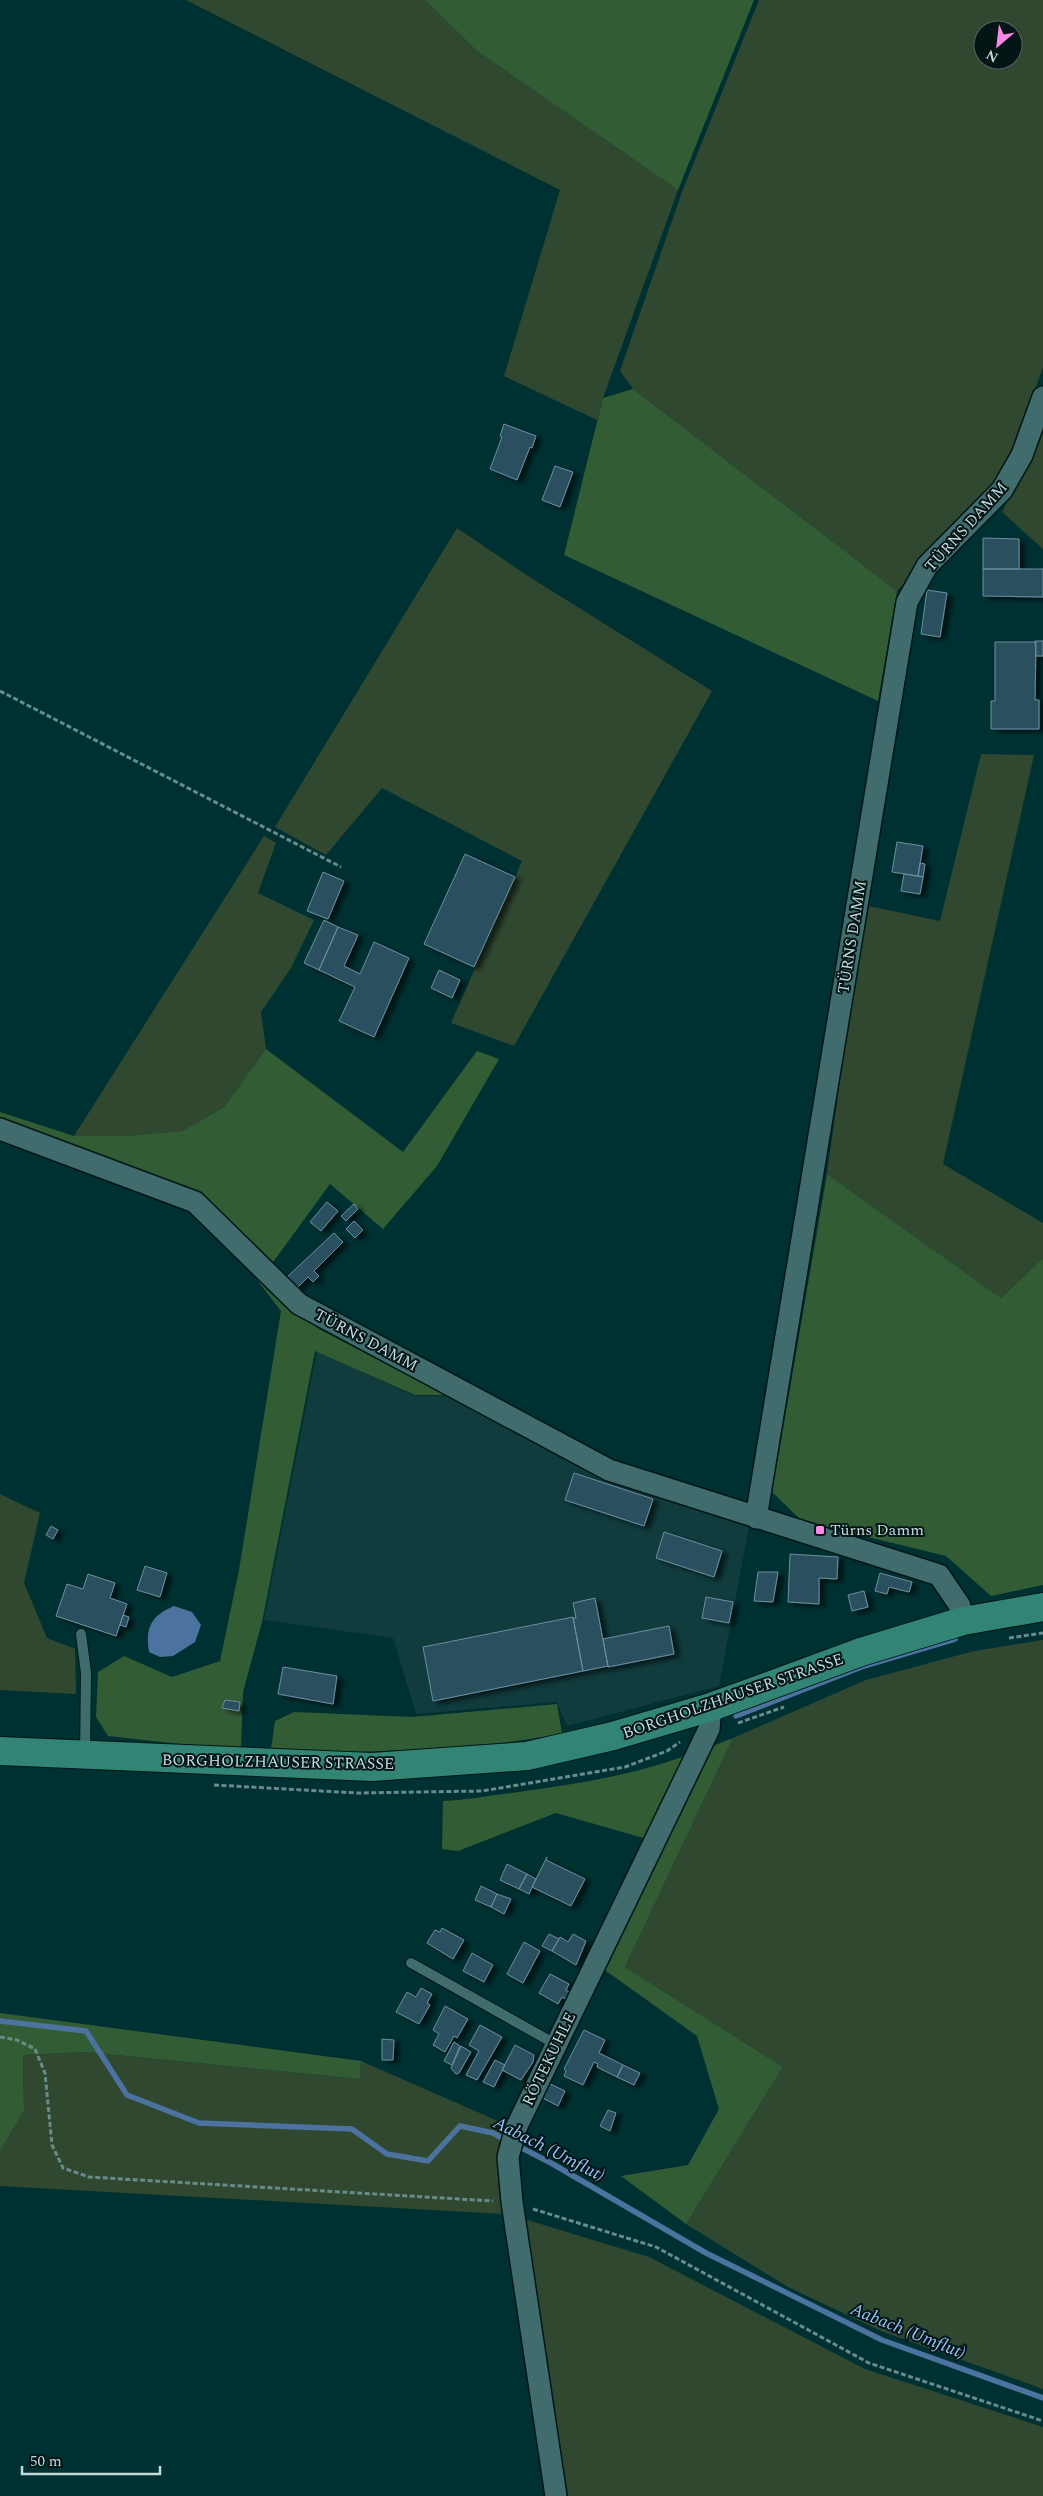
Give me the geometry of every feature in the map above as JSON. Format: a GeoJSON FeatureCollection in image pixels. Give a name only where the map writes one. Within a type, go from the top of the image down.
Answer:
{"type":"FeatureCollection","features":[{"type":"Feature","properties":{"kind":"main road","name":"BORGHOLZHAUSER STRASSE"},"geometry":{"type":"LineString","coordinates":[[0,1751],[372,1767],[527,1756],[613,1736],[710,1707],[861,1652],[963,1622],[1043,1607]]}},
{"type":"Feature","properties":{"kind":"street","name":"TÜRNS DAMM"},"geometry":{"type":"LineString","coordinates":[[756,1518],[907,602],[927,566],[1002,490],[1022,456],[1043,397]]}},
{"type":"Feature","properties":{"kind":"street","name":"TÜRNS DAMM"},"geometry":{"type":"LineString","coordinates":[[0,1129],[195,1202],[299,1304],[610,1470],[939,1575],[960,1606],[963,1622]]}},
{"type":"Feature","properties":{"kind":"street","name":"RÖTEKUHLE"},"geometry":{"type":"LineString","coordinates":[[556,2496],[512,2202],[508,2157],[516,2128],[709,1729],[710,1707]]}},
{"type":"Feature","properties":{"kind":"lane"},"geometry":{"type":"LineString","coordinates":[[81,1634],[86,1673],[85,1756]]}},
{"type":"Feature","properties":{"kind":"lane"},"geometry":{"type":"LineString","coordinates":[[411,1963],[557,2045]]}},
{"type":"Feature","properties":{"kind":"path"},"geometry":{"type":"LineString","coordinates":[[0,691],[341,867]]}},
{"type":"Feature","properties":{"kind":"path"},"geometry":{"type":"LineString","coordinates":[[0,2037],[17,2040],[35,2050],[45,2073],[52,2145],[63,2168],[89,2177],[512,2202],[656,2247],[869,2362],[1043,2421]]}},
{"type":"Feature","properties":{"kind":"shaded area"},"geometry":{"type":"Polygon","coordinates":[[[317,1351],[415,1396],[446,1396],[604,1480],[749,1527],[719,1686],[567,1726],[557,1702],[416,1714],[393,1638],[264,1620],[317,1351]]]}},
{"type":"Feature","properties":{"kind":"green space"},"geometry":{"type":"Polygon","coordinates":[[[186,0],[425,0],[477,51],[678,190],[603,398],[597,420],[504,376],[560,190],[186,0]]]}},
{"type":"Feature","properties":{"kind":"green space"},"geometry":{"type":"Polygon","coordinates":[[[425,0],[754,0],[678,190],[477,51],[425,0]]]}},
{"type":"Feature","properties":{"kind":"green space"},"geometry":{"type":"Polygon","coordinates":[[[759,0],[1043,0],[1043,367],[1008,467],[897,591],[633,389],[620,371],[682,192],[759,0]]]}},
{"type":"Feature","properties":{"kind":"green space"},"geometry":{"type":"Polygon","coordinates":[[[633,389],[897,591],[878,701],[564,555],[603,398],[633,389]]]}},
{"type":"Feature","properties":{"kind":"green space"},"geometry":{"type":"Polygon","coordinates":[[[1043,422],[1043,549],[1002,512],[1035,445],[1043,422]]]}},
{"type":"Feature","properties":{"kind":"green space"},"geometry":{"type":"Polygon","coordinates":[[[457,528],[528,576],[712,691],[514,1046],[451,1023],[522,861],[382,788],[326,855],[275,827],[457,528]]]}},
{"type":"Feature","properties":{"kind":"green space"},"geometry":{"type":"Polygon","coordinates":[[[981,754],[1034,755],[943,1164],[1043,1223],[1043,1258],[1001,1298],[827,1174],[864,905],[940,921],[981,754]]]}},
{"type":"Feature","properties":{"kind":"green space"},"geometry":{"type":"Polygon","coordinates":[[[264,836],[276,843],[258,893],[314,920],[291,968],[261,1012],[266,1049],[224,1107],[182,1131],[125,1136],[74,1136],[264,836]]]}},
{"type":"Feature","properties":{"kind":"green space"},"geometry":{"type":"Polygon","coordinates":[[[266,1049],[403,1152],[477,1051],[499,1059],[437,1166],[383,1229],[330,1184],[263,1276],[296,1312],[319,1329],[445,1395],[415,1395],[315,1351],[262,1622],[243,1692],[241,1747],[206,1747],[108,1736],[96,1717],[98,1672],[124,1656],[172,1677],[220,1661],[239,1570],[281,1311],[240,1258],[192,1208],[0,1134],[0,1112],[74,1136],[125,1136],[182,1131],[224,1107],[266,1049]]]}},
{"type":"Feature","properties":{"kind":"green space"},"geometry":{"type":"Polygon","coordinates":[[[827,1174],[1001,1298],[1043,1258],[1043,1585],[991,1596],[946,1556],[802,1521],[772,1492],[827,1174]]]}},
{"type":"Feature","properties":{"kind":"green space"},"geometry":{"type":"Polygon","coordinates":[[[0,1494],[40,1513],[24,1583],[47,1638],[75,1649],[76,1694],[0,1690],[0,1494]]]}},
{"type":"Feature","properties":{"kind":"green space"},"geometry":{"type":"Polygon","coordinates":[[[1043,1640],[1043,2389],[881,2331],[788,2287],[686,2224],[783,2067],[625,1967],[733,1738],[866,1680],[974,1651],[1043,1640]]]}},
{"type":"Feature","properties":{"kind":"green space"},"geometry":{"type":"Polygon","coordinates":[[[557,1704],[562,1734],[477,1747],[286,1755],[271,1749],[275,1721],[294,1712],[412,1717],[557,1704]]]}},
{"type":"Feature","properties":{"kind":"green space"},"geometry":{"type":"Polygon","coordinates":[[[733,1738],[625,1967],[783,2067],[686,2224],[621,2176],[688,2165],[719,2109],[697,2036],[602,1968],[710,1747],[733,1738]]]}},
{"type":"Feature","properties":{"kind":"green space"},"geometry":{"type":"Polygon","coordinates":[[[690,1754],[647,1839],[556,1813],[458,1851],[442,1849],[443,1801],[472,1799],[605,1778],[647,1768],[690,1754]]]}},
{"type":"Feature","properties":{"kind":"green space"},"geometry":{"type":"Polygon","coordinates":[[[0,2013],[361,2061],[360,2079],[85,2052],[23,2055],[24,2111],[0,2151],[0,2013]]]}},
{"type":"Feature","properties":{"kind":"green space"},"geometry":{"type":"Polygon","coordinates":[[[85,2052],[360,2079],[361,2061],[507,2125],[498,2149],[504,2214],[0,2186],[0,2151],[24,2111],[23,2055],[85,2052]]]}},
{"type":"Feature","properties":{"kind":"green space"},"geometry":{"type":"Polygon","coordinates":[[[521,2218],[649,2257],[865,2369],[1043,2427],[1043,2496],[564,2496],[521,2218]]]}},
{"type":"Feature","properties":{"kind":"water"},"geometry":{"type":"Polygon","coordinates":[[[174,1606],[192,1612],[201,1625],[195,1642],[173,1656],[160,1657],[149,1652],[149,1629],[155,1618],[174,1606]]]}},
{"type":"Feature","properties":{"kind":"building"},"geometry":{"type":"Polygon","coordinates":[[[504,424],[536,436],[517,480],[490,469],[502,437],[500,436],[504,424]]]}},
{"type":"Feature","properties":{"kind":"building"},"geometry":{"type":"Polygon","coordinates":[[[555,466],[573,472],[560,507],[542,500],[555,466]]]}},
{"type":"Feature","properties":{"kind":"building"},"geometry":{"type":"Polygon","coordinates":[[[983,538],[1019,539],[1019,569],[983,569],[983,538]]]}},
{"type":"Feature","properties":{"kind":"building"},"geometry":{"type":"Polygon","coordinates":[[[983,569],[1043,569],[1043,597],[983,596],[983,569]]]}},
{"type":"Feature","properties":{"kind":"building"},"geometry":{"type":"Polygon","coordinates":[[[927,590],[947,593],[940,637],[921,634],[927,590]]]}},
{"type":"Feature","properties":{"kind":"building"},"geometry":{"type":"Polygon","coordinates":[[[1035,641],[1043,641],[1043,656],[1036,656],[1035,641]]]}},
{"type":"Feature","properties":{"kind":"building"},"geometry":{"type":"Polygon","coordinates":[[[995,642],[1036,642],[1035,700],[1039,700],[1039,729],[991,729],[991,701],[995,701],[995,642]]]}},
{"type":"Feature","properties":{"kind":"building"},"geometry":{"type":"Polygon","coordinates":[[[897,842],[923,846],[918,876],[892,872],[897,842]]]}},
{"type":"Feature","properties":{"kind":"building"},"geometry":{"type":"Polygon","coordinates":[[[465,854],[515,877],[474,967],[424,944],[465,854]]]}},
{"type":"Feature","properties":{"kind":"building"},"geometry":{"type":"Polygon","coordinates":[[[920,863],[925,864],[923,877],[918,876],[920,863]]]}},
{"type":"Feature","properties":{"kind":"building"},"geometry":{"type":"Polygon","coordinates":[[[323,872],[344,881],[328,919],[307,911],[323,872]]]}},
{"type":"Feature","properties":{"kind":"building"},"geometry":{"type":"Polygon","coordinates":[[[904,874],[923,877],[920,894],[901,891],[904,874]]]}},
{"type":"Feature","properties":{"kind":"building"},"geometry":{"type":"Polygon","coordinates":[[[324,920],[338,927],[319,970],[304,963],[324,920]]]}},
{"type":"Feature","properties":{"kind":"building"},"geometry":{"type":"Polygon","coordinates":[[[338,927],[358,935],[344,966],[360,974],[374,942],[409,958],[374,1037],[339,1021],[355,987],[319,970],[338,927]]]}},
{"type":"Feature","properties":{"kind":"building"},"geometry":{"type":"Polygon","coordinates":[[[439,970],[460,980],[452,998],[431,988],[439,970]]]}},
{"type":"Feature","properties":{"kind":"building"},"geometry":{"type":"Polygon","coordinates":[[[327,1202],[338,1211],[321,1231],[310,1222],[327,1202]]]}},
{"type":"Feature","properties":{"kind":"building"},"geometry":{"type":"Polygon","coordinates":[[[354,1204],[358,1209],[346,1221],[341,1216],[354,1204]]]}},
{"type":"Feature","properties":{"kind":"building"},"geometry":{"type":"Polygon","coordinates":[[[354,1221],[363,1230],[355,1238],[346,1229],[354,1221]]]}},
{"type":"Feature","properties":{"kind":"building"},"geometry":{"type":"Polygon","coordinates":[[[334,1233],[343,1242],[314,1271],[319,1276],[313,1282],[308,1277],[296,1289],[286,1278],[334,1233]]]}},
{"type":"Feature","properties":{"kind":"building"},"geometry":{"type":"Polygon","coordinates":[[[574,1473],[653,1499],[644,1526],[565,1500],[574,1473]]]}},
{"type":"Feature","properties":{"kind":"building"},"geometry":{"type":"Polygon","coordinates":[[[51,1526],[58,1530],[53,1539],[46,1535],[51,1526]]]}},
{"type":"Feature","properties":{"kind":"building"},"geometry":{"type":"Polygon","coordinates":[[[664,1532],[722,1551],[714,1577],[656,1558],[664,1532]]]}},
{"type":"Feature","properties":{"kind":"building"},"geometry":{"type":"Polygon","coordinates":[[[790,1554],[838,1557],[837,1579],[819,1578],[819,1604],[788,1602],[790,1554]]]}},
{"type":"Feature","properties":{"kind":"building"},"geometry":{"type":"Polygon","coordinates":[[[145,1566],[167,1573],[160,1597],[137,1590],[145,1566]]]}},
{"type":"Feature","properties":{"kind":"building"},"geometry":{"type":"Polygon","coordinates":[[[758,1572],[778,1572],[773,1602],[754,1601],[758,1572]]]}},
{"type":"Feature","properties":{"kind":"building"},"geometry":{"type":"Polygon","coordinates":[[[880,1573],[912,1582],[909,1592],[889,1587],[887,1594],[875,1591],[880,1573]]]}},
{"type":"Feature","properties":{"kind":"building"},"geometry":{"type":"Polygon","coordinates":[[[88,1574],[115,1583],[110,1598],[127,1604],[116,1636],[56,1616],[67,1584],[83,1589],[88,1574]]]}},
{"type":"Feature","properties":{"kind":"building"},"geometry":{"type":"Polygon","coordinates":[[[864,1591],[868,1607],[852,1611],[848,1595],[864,1591]]]}},
{"type":"Feature","properties":{"kind":"building"},"geometry":{"type":"Polygon","coordinates":[[[706,1597],[733,1602],[729,1623],[702,1618],[706,1597]]]}},
{"type":"Feature","properties":{"kind":"building"},"geometry":{"type":"Polygon","coordinates":[[[595,1598],[608,1666],[583,1671],[573,1618],[576,1618],[573,1603],[595,1598]]]}},
{"type":"Feature","properties":{"kind":"building"},"geometry":{"type":"Polygon","coordinates":[[[123,1615],[129,1617],[126,1627],[120,1625],[123,1615]]]}},
{"type":"Feature","properties":{"kind":"building"},"geometry":{"type":"Polygon","coordinates":[[[573,1617],[583,1671],[433,1701],[423,1647],[573,1617]]]}},
{"type":"Feature","properties":{"kind":"building"},"geometry":{"type":"Polygon","coordinates":[[[669,1626],[674,1654],[608,1667],[603,1639],[669,1626]]]}},
{"type":"Feature","properties":{"kind":"building"},"geometry":{"type":"Polygon","coordinates":[[[283,1667],[337,1676],[333,1704],[278,1694],[283,1667]]]}},
{"type":"Feature","properties":{"kind":"building"},"geometry":{"type":"Polygon","coordinates":[[[225,1700],[240,1702],[239,1711],[222,1708],[225,1700]]]}},
{"type":"Feature","properties":{"kind":"building"},"geometry":{"type":"Polygon","coordinates":[[[547,1857],[546,1860],[585,1879],[571,1906],[532,1887],[547,1857]]]}},
{"type":"Feature","properties":{"kind":"building"},"geometry":{"type":"Polygon","coordinates":[[[507,1864],[527,1874],[519,1889],[500,1880],[507,1864]]]}},
{"type":"Feature","properties":{"kind":"building"},"geometry":{"type":"Polygon","coordinates":[[[527,1874],[536,1879],[529,1894],[519,1889],[527,1874]]]}},
{"type":"Feature","properties":{"kind":"building"},"geometry":{"type":"Polygon","coordinates":[[[481,1886],[497,1894],[491,1907],[475,1900],[481,1886]]]}},
{"type":"Feature","properties":{"kind":"building"},"geometry":{"type":"Polygon","coordinates":[[[497,1894],[511,1899],[504,1914],[491,1907],[497,1894]]]}},
{"type":"Feature","properties":{"kind":"building"},"geometry":{"type":"Polygon","coordinates":[[[442,1928],[464,1940],[453,1959],[427,1943],[435,1930],[440,1932],[442,1928]]]}},
{"type":"Feature","properties":{"kind":"building"},"geometry":{"type":"Polygon","coordinates":[[[549,1934],[559,1939],[552,1951],[542,1946],[549,1934]]]}},
{"type":"Feature","properties":{"kind":"building"},"geometry":{"type":"Polygon","coordinates":[[[573,1934],[586,1941],[576,1965],[552,1951],[560,1937],[568,1942],[573,1934]]]}},
{"type":"Feature","properties":{"kind":"building"},"geometry":{"type":"Polygon","coordinates":[[[524,1942],[540,1951],[523,1983],[507,1974],[524,1942]]]}},
{"type":"Feature","properties":{"kind":"building"},"geometry":{"type":"Polygon","coordinates":[[[472,1953],[493,1965],[484,1982],[463,1971],[472,1953]]]}},
{"type":"Feature","properties":{"kind":"building"},"geometry":{"type":"Polygon","coordinates":[[[550,1974],[569,1984],[566,1990],[571,1993],[567,2000],[562,1997],[558,2004],[539,1993],[550,1974]]]}},
{"type":"Feature","properties":{"kind":"building"},"geometry":{"type":"Polygon","coordinates":[[[421,1988],[432,1994],[427,2003],[430,2005],[419,2024],[396,2012],[407,1992],[416,1997],[421,1988]]]}},
{"type":"Feature","properties":{"kind":"building"},"geometry":{"type":"Polygon","coordinates":[[[445,2006],[468,2019],[457,2038],[454,2036],[445,2052],[433,2045],[439,2034],[433,2030],[445,2006]]]}},
{"type":"Feature","properties":{"kind":"building"},"geometry":{"type":"Polygon","coordinates":[[[480,2025],[502,2037],[477,2080],[466,2075],[479,2051],[469,2045],[480,2025]]]}},
{"type":"Feature","properties":{"kind":"building"},"geometry":{"type":"Polygon","coordinates":[[[584,2030],[605,2040],[599,2053],[623,2065],[617,2077],[597,2067],[598,2064],[594,2062],[583,2085],[564,2076],[566,2071],[564,2069],[584,2030]]]}},
{"type":"Feature","properties":{"kind":"building"},"geometry":{"type":"Polygon","coordinates":[[[382,2039],[394,2040],[393,2060],[382,2060],[382,2039]]]}},
{"type":"Feature","properties":{"kind":"building"},"geometry":{"type":"Polygon","coordinates":[[[454,2042],[460,2046],[452,2065],[444,2061],[454,2042]]]}},
{"type":"Feature","properties":{"kind":"building"},"geometry":{"type":"Polygon","coordinates":[[[515,2045],[534,2055],[533,2062],[521,2080],[502,2070],[515,2045]]]}},
{"type":"Feature","properties":{"kind":"building"},"geometry":{"type":"Polygon","coordinates":[[[461,2046],[471,2052],[459,2073],[456,2074],[451,2068],[461,2046]]]}},
{"type":"Feature","properties":{"kind":"building"},"geometry":{"type":"Polygon","coordinates":[[[495,2060],[505,2065],[494,2087],[483,2082],[495,2060]]]}},
{"type":"Feature","properties":{"kind":"building"},"geometry":{"type":"Polygon","coordinates":[[[623,2065],[640,2073],[634,2085],[617,2077],[623,2065]]]}},
{"type":"Feature","properties":{"kind":"building"},"geometry":{"type":"Polygon","coordinates":[[[548,2083],[565,2091],[558,2106],[541,2097],[548,2083]]]}},
{"type":"Feature","properties":{"kind":"building"},"geometry":{"type":"Polygon","coordinates":[[[608,2110],[616,2113],[610,2131],[600,2126],[608,2110]]]}},
{"type":"Feature","properties":{"kind":"waterway"},"geometry":{"type":"LineString","coordinates":[[736,1716],[864,1666],[955,1639]]}},
{"type":"Feature","properties":{"kind":"waterway","name":"Aabach (Umflut)"},"geometry":{"type":"LineString","coordinates":[[0,2021],[86,2031],[127,2095],[199,2123],[352,2129],[387,2154],[428,2161],[460,2126],[493,2133],[507,2141]]}},
{"type":"Feature","properties":{"kind":"waterway","name":"Aabach (Umflut)"},"geometry":{"type":"LineString","coordinates":[[516,2145],[551,2163],[706,2253],[882,2340],[1043,2398]]}},
{"type":"Feature","properties":{"kind":"place","name":"Türns Damm"},"geometry":{"type":"Point","coordinates":[820,1530]}}]}
